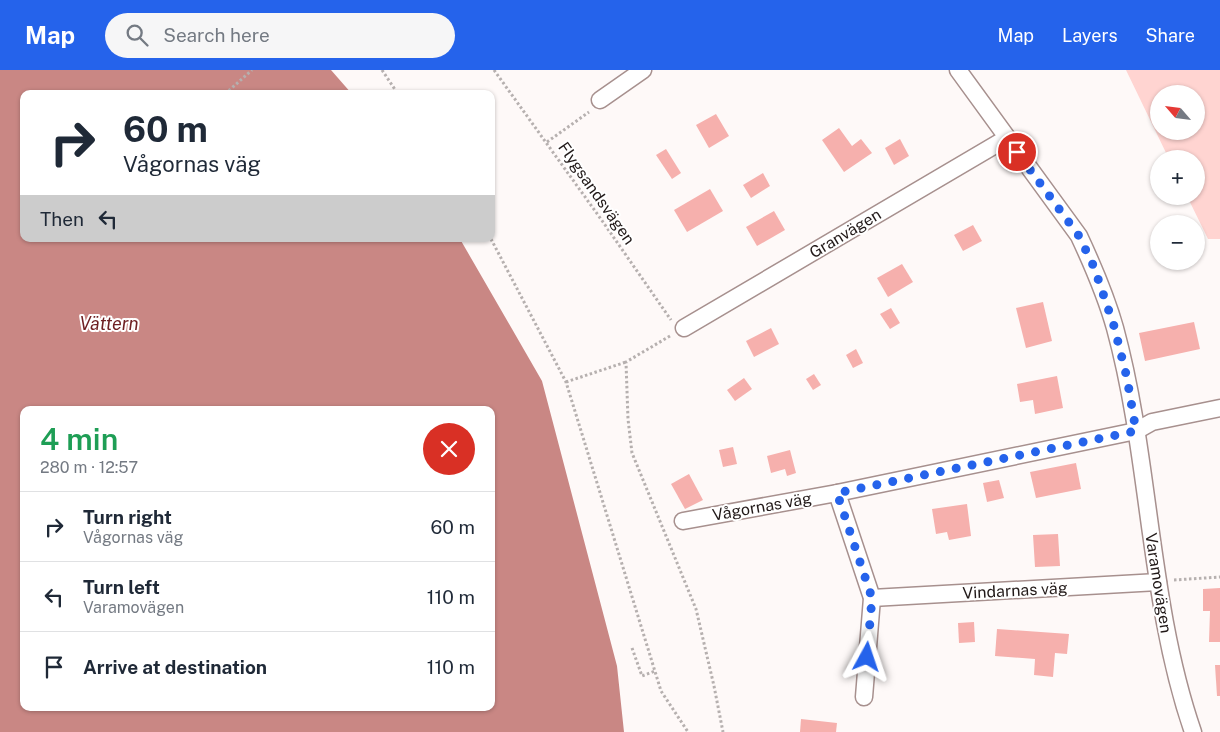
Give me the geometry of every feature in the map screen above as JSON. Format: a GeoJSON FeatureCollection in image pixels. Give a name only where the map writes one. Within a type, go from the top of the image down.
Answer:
{"type":"FeatureCollection","features":[{"type":"Feature","properties":{"kind":"street"},"geometry":{"type":"LineString","coordinates":[[600,100],[643,70]]}},
{"type":"Feature","properties":{"kind":"street","name":"Varamovägen"},"geometry":{"type":"LineString","coordinates":[[958,70],[1079,236],[1094,267],[1114,326],[1127,378],[1168,638],[1184,705],[1194,732]]}},
{"type":"Feature","properties":{"kind":"street","name":"Granvägen"},"geometry":{"type":"LineString","coordinates":[[678,326],[1007,138]]}},
{"type":"Feature","properties":{"kind":"street"},"geometry":{"type":"LineString","coordinates":[[1136,431],[1152,422],[1220,408]]}},
{"type":"Feature","properties":{"kind":"street","name":"Vågornas väg"},"geometry":{"type":"LineString","coordinates":[[683,521],[837,493],[1136,431]]}},
{"type":"Feature","properties":{"kind":"street"},"geometry":{"type":"LineString","coordinates":[[837,493],[872,598],[864,697]]}},
{"type":"Feature","properties":{"kind":"street","name":"Vindarnas väg"},"geometry":{"type":"LineString","coordinates":[[872,598],[1158,582]]}},
{"type":"Feature","properties":{"kind":"path"},"geometry":{"type":"LineString","coordinates":[[230,90],[252,70]]}},
{"type":"Feature","properties":{"kind":"path"},"geometry":{"type":"LineString","coordinates":[[382,70],[395,90]]}},
{"type":"Feature","properties":{"kind":"path","name":"Flygsandsvägen"},"geometry":{"type":"LineString","coordinates":[[494,70],[678,326]]}},
{"type":"Feature","properties":{"kind":"path"},"geometry":{"type":"LineString","coordinates":[[547,142],[589,112],[600,100]]}},
{"type":"Feature","properties":{"kind":"path"},"geometry":{"type":"LineString","coordinates":[[492,242],[566,382],[661,691],[688,732]]}},
{"type":"Feature","properties":{"kind":"path"},"geometry":{"type":"LineString","coordinates":[[566,382],[626,362]]}},
{"type":"Feature","properties":{"kind":"path"},"geometry":{"type":"LineString","coordinates":[[1158,582],[1220,577]]}},
{"type":"Feature","properties":{"kind":"path"},"geometry":{"type":"LineString","coordinates":[[632,648],[642,676],[655,671]]}},
{"type":"Feature","properties":{"kind":"shaded area"},"geometry":{"type":"Polygon","coordinates":[[[1126,70],[1220,70],[1220,239],[1208,239],[1205,233],[1205,215],[1196,215],[1191,205],[1205,205],[1205,150],[1165,150],[1160,140],[1205,140],[1205,85],[1150,85],[1150,120],[1126,70]]]}},
{"type":"Feature","properties":{"kind":"water","name":"Vättern"},"geometry":{"type":"Polygon","coordinates":[[[0,70],[331,70],[348,90],[20,90],[20,242],[462,242],[542,381],[617,666],[624,732],[0,732],[0,70]]]}},
{"type":"Feature","properties":{"kind":"building"},"geometry":{"type":"Polygon","coordinates":[[[716,114],[729,136],[709,148],[696,125],[716,114]]]}},
{"type":"Feature","properties":{"kind":"building"},"geometry":{"type":"Polygon","coordinates":[[[839,128],[852,146],[861,139],[872,153],[844,172],[822,140],[839,128]]]}},
{"type":"Feature","properties":{"kind":"building"},"geometry":{"type":"Polygon","coordinates":[[[900,139],[909,156],[894,165],[885,148],[900,139]]]}},
{"type":"Feature","properties":{"kind":"building"},"geometry":{"type":"Polygon","coordinates":[[[666,149],[681,173],[672,179],[656,155],[666,149]]]}},
{"type":"Feature","properties":{"kind":"building"},"geometry":{"type":"Polygon","coordinates":[[[763,173],[770,186],[751,198],[743,185],[763,173]]]}},
{"type":"Feature","properties":{"kind":"building"},"geometry":{"type":"Polygon","coordinates":[[[710,189],[723,211],[687,232],[674,210],[710,189]]]}},
{"type":"Feature","properties":{"kind":"building"},"geometry":{"type":"Polygon","coordinates":[[[774,211],[785,230],[757,246],[746,227],[774,211]]]}},
{"type":"Feature","properties":{"kind":"building"},"geometry":{"type":"Polygon","coordinates":[[[973,225],[982,241],[963,251],[954,235],[973,225]]]}},
{"type":"Feature","properties":{"kind":"building"},"geometry":{"type":"Polygon","coordinates":[[[902,264],[913,282],[888,297],[877,278],[902,264]]]}},
{"type":"Feature","properties":{"kind":"building"},"geometry":{"type":"Polygon","coordinates":[[[1043,302],[1052,341],[1026,348],[1016,308],[1043,302]]]}},
{"type":"Feature","properties":{"kind":"building"},"geometry":{"type":"Polygon","coordinates":[[[891,308],[900,323],[890,329],[880,314],[891,308]]]}},
{"type":"Feature","properties":{"kind":"building"},"geometry":{"type":"Polygon","coordinates":[[[1194,322],[1200,349],[1145,361],[1139,333],[1194,322]]]}},
{"type":"Feature","properties":{"kind":"building"},"geometry":{"type":"Polygon","coordinates":[[[771,328],[779,344],[754,357],[746,341],[771,328]]]}},
{"type":"Feature","properties":{"kind":"building"},"geometry":{"type":"Polygon","coordinates":[[[856,349],[863,363],[853,368],[846,355],[856,349]]]}},
{"type":"Feature","properties":{"kind":"building"},"geometry":{"type":"Polygon","coordinates":[[[814,374],[821,385],[813,390],[806,379],[814,374]]]}},
{"type":"Feature","properties":{"kind":"building"},"geometry":{"type":"Polygon","coordinates":[[[1057,376],[1063,408],[1035,414],[1033,400],[1020,402],[1017,384],[1057,376]]]}},
{"type":"Feature","properties":{"kind":"building"},"geometry":{"type":"Polygon","coordinates":[[[744,378],[752,389],[735,401],[727,390],[744,378]]]}},
{"type":"Feature","properties":{"kind":"building"},"geometry":{"type":"Polygon","coordinates":[[[733,447],[737,464],[723,467],[719,450],[733,447]]]}},
{"type":"Feature","properties":{"kind":"building"},"geometry":{"type":"Polygon","coordinates":[[[790,450],[796,473],[787,476],[785,469],[771,473],[767,456],[790,450]]]}},
{"type":"Feature","properties":{"kind":"building"},"geometry":{"type":"Polygon","coordinates":[[[1076,463],[1081,489],[1036,498],[1030,472],[1076,463]]]}},
{"type":"Feature","properties":{"kind":"building"},"geometry":{"type":"Polygon","coordinates":[[[689,474],[703,500],[685,509],[671,484],[689,474]]]}},
{"type":"Feature","properties":{"kind":"building"},"geometry":{"type":"Polygon","coordinates":[[[999,480],[1004,498],[987,502],[983,483],[999,480]]]}},
{"type":"Feature","properties":{"kind":"building"},"geometry":{"type":"Polygon","coordinates":[[[967,504],[971,536],[949,540],[947,532],[936,534],[932,509],[967,504]]]}},
{"type":"Feature","properties":{"kind":"building"},"geometry":{"type":"Polygon","coordinates":[[[1058,534],[1060,566],[1035,567],[1033,535],[1058,534]]]}},
{"type":"Feature","properties":{"kind":"building"},"geometry":{"type":"Polygon","coordinates":[[[1220,588],[1220,642],[1209,642],[1210,611],[1203,611],[1203,589],[1220,588]]]}},
{"type":"Feature","properties":{"kind":"building"},"geometry":{"type":"Polygon","coordinates":[[[974,622],[975,642],[959,643],[958,623],[974,622]]]}},
{"type":"Feature","properties":{"kind":"building"},"geometry":{"type":"Polygon","coordinates":[[[997,629],[1069,634],[1067,654],[1055,653],[1053,677],[1034,675],[1035,659],[995,656],[997,629]]]}},
{"type":"Feature","properties":{"kind":"building"},"geometry":{"type":"Polygon","coordinates":[[[1215,665],[1220,665],[1220,696],[1217,696],[1215,665]]]}},
{"type":"Feature","properties":{"kind":"building"},"geometry":{"type":"Polygon","coordinates":[[[801,719],[837,723],[836,732],[800,732],[801,719]]]}},
{"type":"Feature","properties":{"kind":"route"},"geometry":{"type":"LineString","coordinates":[[867,657],[872,598],[837,493],[1136,431],[1127,378],[1114,326],[1094,267],[1079,236],[1017,152]]}}]}
